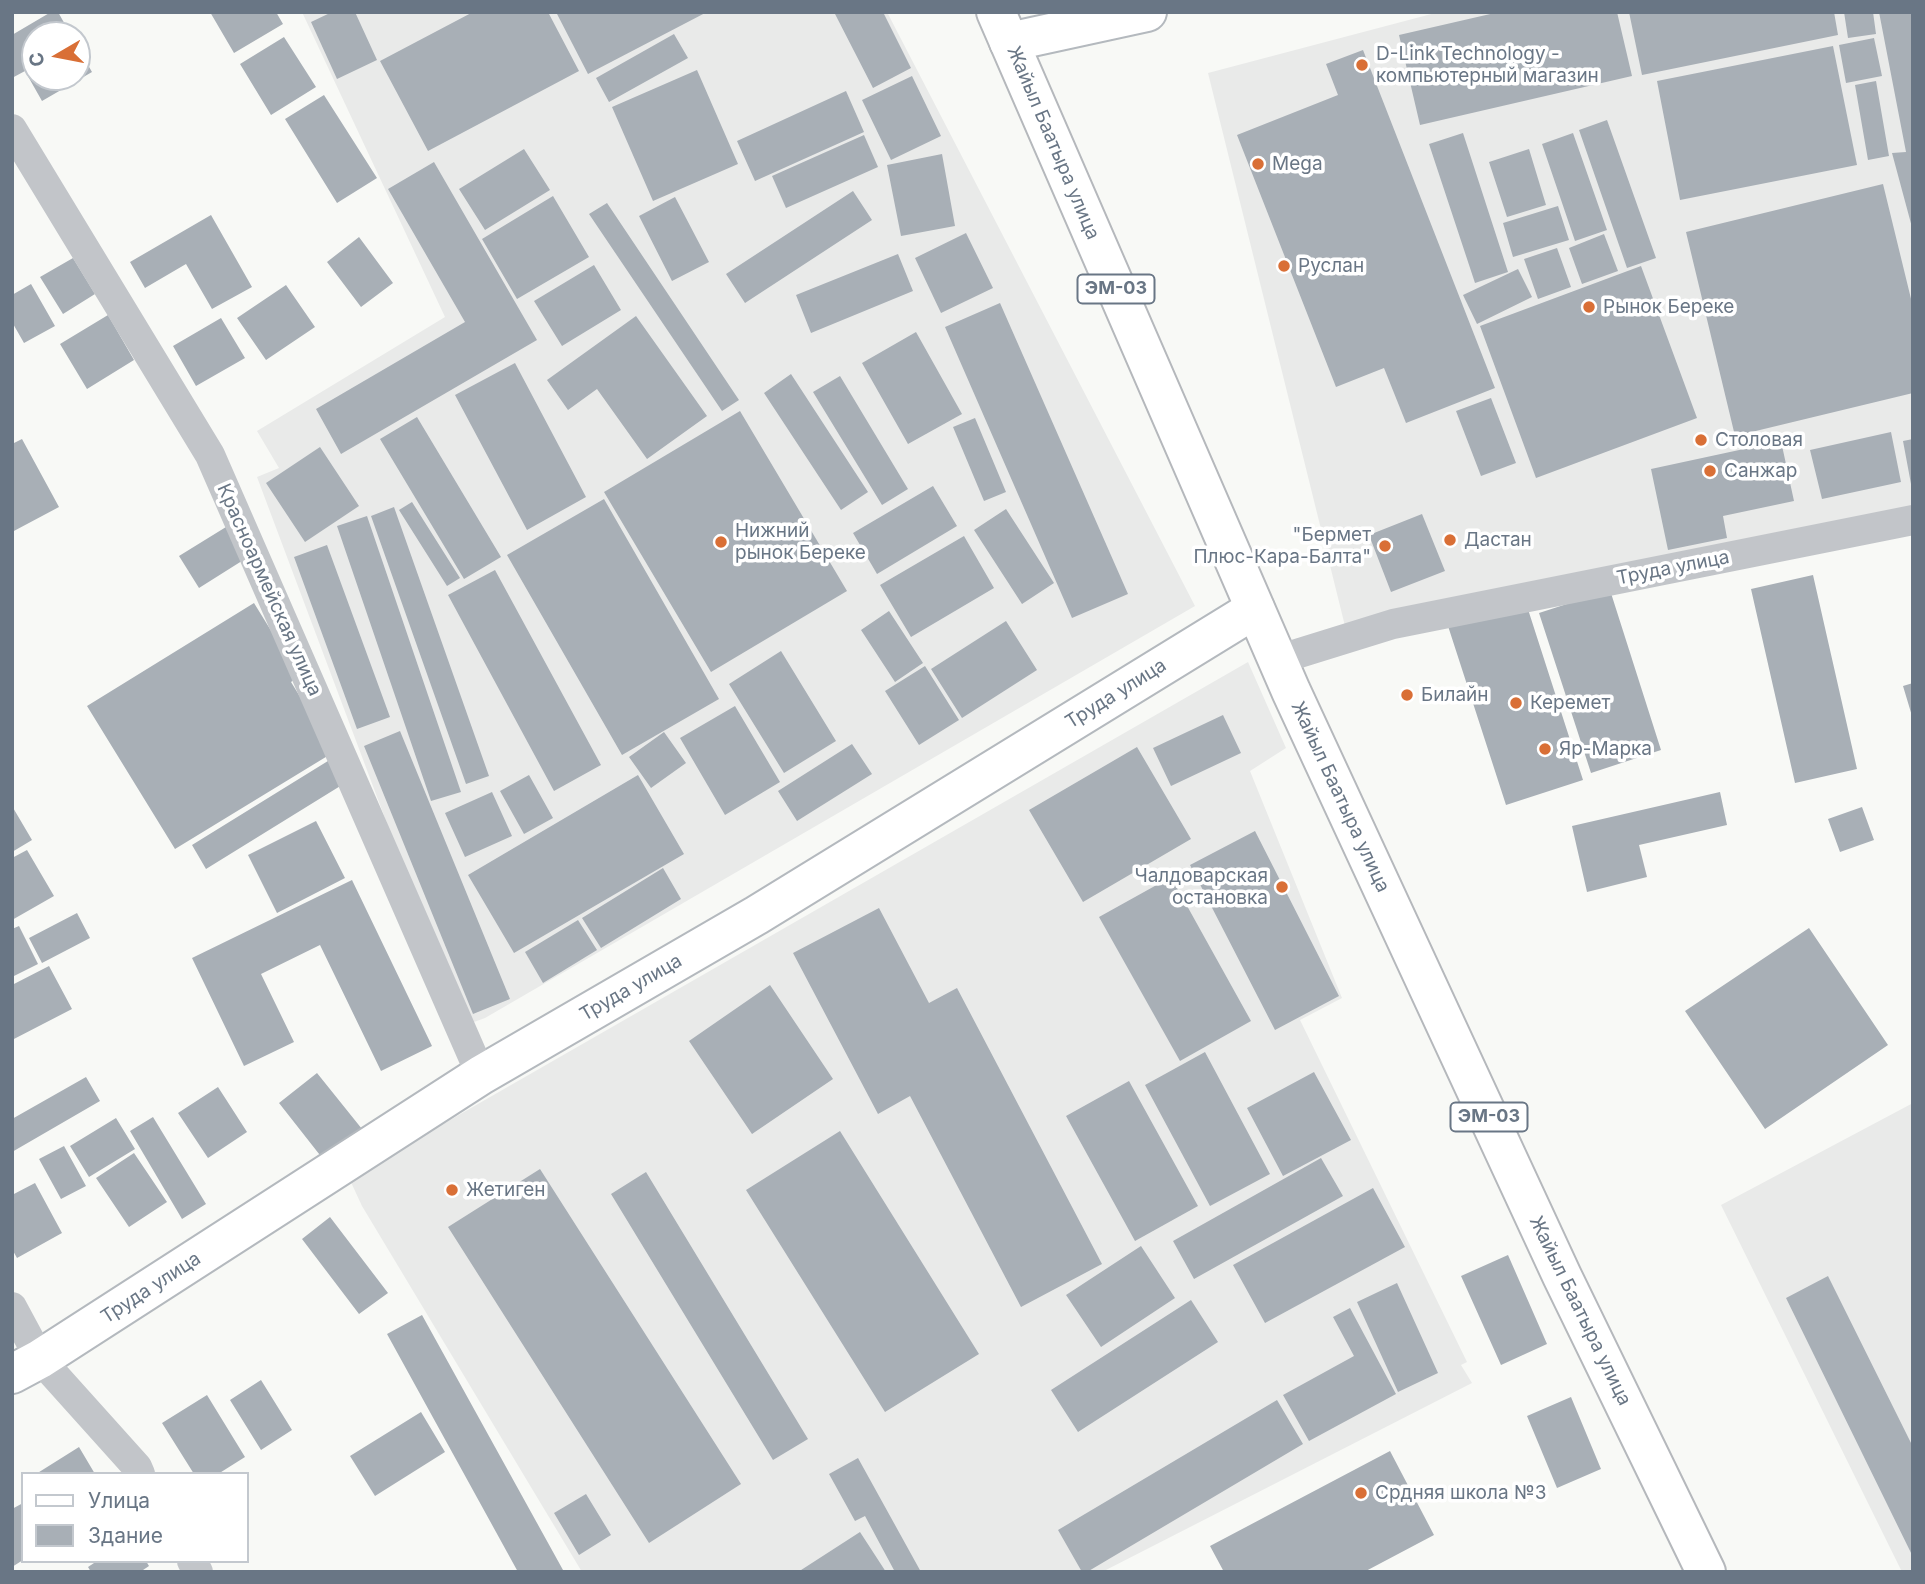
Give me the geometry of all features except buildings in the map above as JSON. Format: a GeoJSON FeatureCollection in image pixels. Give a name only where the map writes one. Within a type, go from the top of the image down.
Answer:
{"type":"FeatureCollection","features":[{"type":"Feature","properties":{"kind":"main road"},"geometry":{"type":"LineString","coordinates":[[1003,27],[1131,15]]}},
{"type":"Feature","properties":{"kind":"main road","name":"Жайыл Баатыра улица"},"geometry":{"type":"LineString","coordinates":[[1003,27],[1277,660],[1562,1276],[1706,1572]]}},
{"type":"Feature","properties":{"kind":"main road","name":"Труда улица"},"geometry":{"type":"LineString","coordinates":[[26,1367],[481,1075],[757,915],[1255,609]]}},
{"type":"Feature","properties":{"kind":"street","name":"Красноармейская улица"},"geometry":{"type":"LineString","coordinates":[[12,129],[210,455],[481,1075]]}},
{"type":"Feature","properties":{"kind":"street","name":"Труда улица"},"geometry":{"type":"LineString","coordinates":[[1277,660],[1393,624],[1913,520]]}},
{"type":"Feature","properties":{"kind":"street"},"geometry":{"type":"LineString","coordinates":[[12,1307],[26,1367],[137,1467],[139,1472]]}},
{"type":"Feature","properties":{"kind":"shaded area","name":"Нижний рынок Береке"},"geometry":{"type":"Polygon","coordinates":[[[302,12],[887,12],[1195,606],[485,1018],[463,1026],[257,477],[279,468],[257,431],[445,317],[302,12]]]}},
{"type":"Feature","properties":{"kind":"shaded area","name":"Рынок Береке"},"geometry":{"type":"Polygon","coordinates":[[[1439,12],[1913,12],[1913,506],[1345,626],[1208,73],[1439,12]]]}},
{"type":"Feature","properties":{"kind":"shaded area"},"geometry":{"type":"Polygon","coordinates":[[[1248,662],[1286,748],[1250,771],[1342,998],[1300,1020],[1467,1362],[1461,1365],[1472,1383],[1102,1572],[582,1572],[362,1206],[349,1178],[1248,662]]]}},
{"type":"Feature","properties":{"kind":"shaded area"},"geometry":{"type":"Polygon","coordinates":[[[1913,1103],[1913,1572],[1902,1572],[1721,1205],[1913,1103]]]}},
{"type":"Feature","properties":{"kind":"place","name":"D-Link Technology - компьютерный магазин"},"geometry":{"type":"Point","coordinates":[1362,65]}},
{"type":"Feature","properties":{"kind":"place","name":"Mega"},"geometry":{"type":"Point","coordinates":[1258,164]}},
{"type":"Feature","properties":{"kind":"place","name":"Руслан"},"geometry":{"type":"Point","coordinates":[1284,266]}},
{"type":"Feature","properties":{"kind":"place","name":"Рынок Береке"},"geometry":{"type":"Point","coordinates":[1589,307]}},
{"type":"Feature","properties":{"kind":"place","name":"Столовая"},"geometry":{"type":"Point","coordinates":[1701,440]}},
{"type":"Feature","properties":{"kind":"place","name":"Санжар"},"geometry":{"type":"Point","coordinates":[1710,471]}},
{"type":"Feature","properties":{"kind":"place","name":"Дастан"},"geometry":{"type":"Point","coordinates":[1450,540]}},
{"type":"Feature","properties":{"kind":"place","name":"Нижний рынок Береке"},"geometry":{"type":"Point","coordinates":[721,542]}},
{"type":"Feature","properties":{"kind":"place","name":"\"Бермет Плюс-Кара-Балта\""},"geometry":{"type":"Point","coordinates":[1385,546]}},
{"type":"Feature","properties":{"kind":"place","name":"Билайн"},"geometry":{"type":"Point","coordinates":[1407,695]}},
{"type":"Feature","properties":{"kind":"place","name":"Керемет"},"geometry":{"type":"Point","coordinates":[1516,703]}},
{"type":"Feature","properties":{"kind":"place","name":"Яр-Марка"},"geometry":{"type":"Point","coordinates":[1545,749]}},
{"type":"Feature","properties":{"kind":"place","name":"Чалдоварская остановка"},"geometry":{"type":"Point","coordinates":[1282,887]}},
{"type":"Feature","properties":{"kind":"place","name":"Жетиген"},"geometry":{"type":"Point","coordinates":[452,1190]}},
{"type":"Feature","properties":{"kind":"place","name":"Срдняя школа №3"},"geometry":{"type":"Point","coordinates":[1361,1493]}}]}
